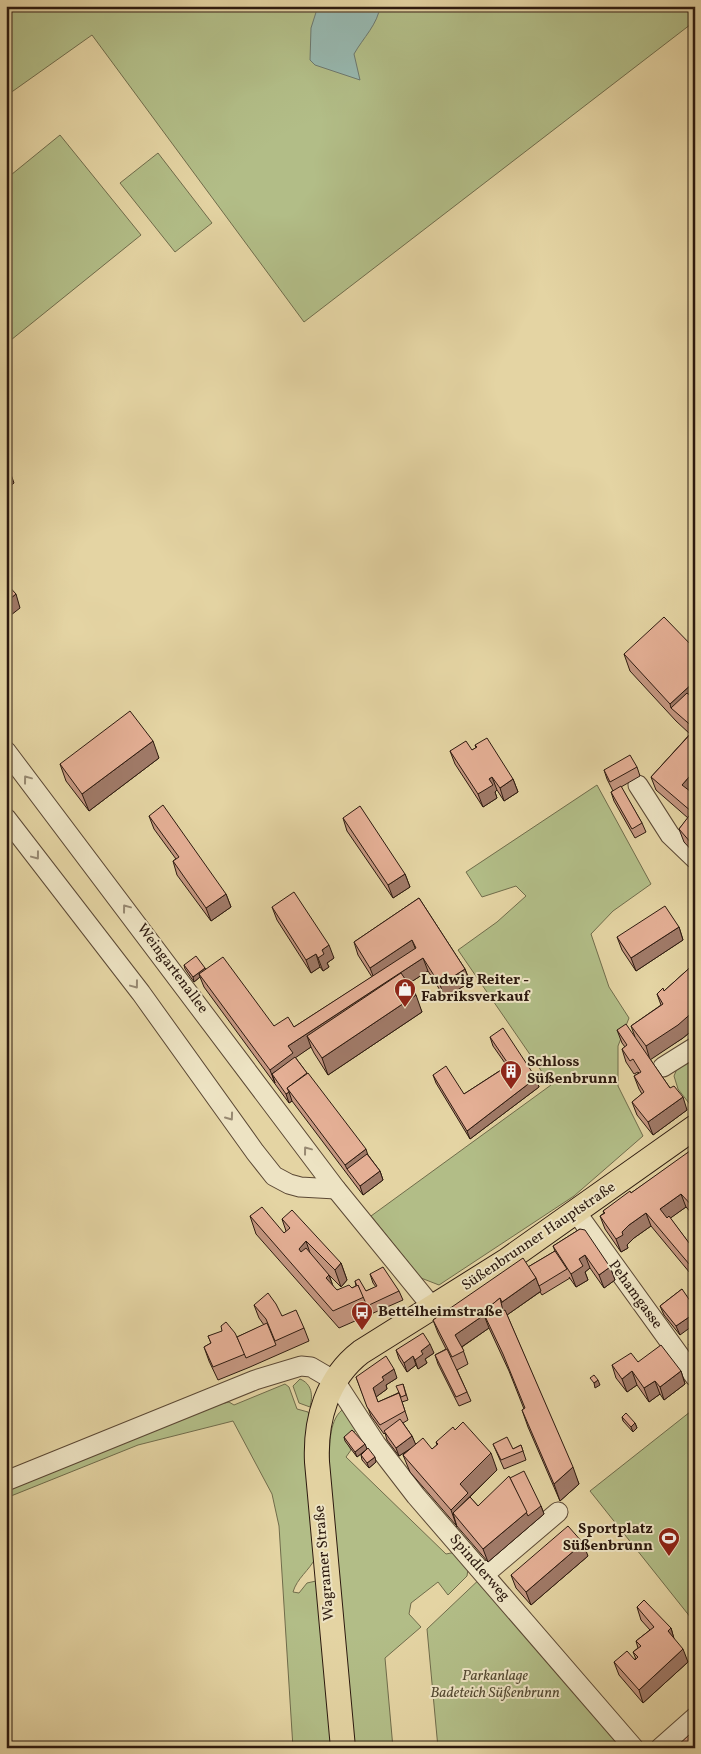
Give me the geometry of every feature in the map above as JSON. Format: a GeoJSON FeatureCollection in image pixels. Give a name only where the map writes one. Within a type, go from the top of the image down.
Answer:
{"type":"FeatureCollection","features":[{"type":"Feature","properties":{"kind":"main road","name":"Süßenbrunner Hauptstraße"},"geometry":{"type":"LineString","coordinates":[[335,1381],[354,1358],[506,1261],[695,1127]]}},
{"type":"Feature","properties":{"kind":"main road","name":"Wagramer Straße"},"geometry":{"type":"LineString","coordinates":[[335,1381],[323,1408],[316,1450],[343,1748]]}},
{"type":"Feature","properties":{"kind":"street","name":"Weingartenallee"},"geometry":{"type":"LineString","coordinates":[[6,751],[336,1189],[433,1308]]}},
{"type":"Feature","properties":{"kind":"street"},"geometry":{"type":"LineString","coordinates":[[638,785],[670,835],[695,859]]}},
{"type":"Feature","properties":{"kind":"street"},"geometry":{"type":"LineString","coordinates":[[6,818],[141,993],[274,1176],[300,1187],[336,1189]]}},
{"type":"Feature","properties":{"kind":"street"},"geometry":{"type":"LineString","coordinates":[[663,1067],[695,1047]]}},
{"type":"Feature","properties":{"kind":"street","name":"Pehamgasse"},"geometry":{"type":"LineString","coordinates":[[576,1212],[695,1377]]}},
{"type":"Feature","properties":{"kind":"street"},"geometry":{"type":"LineString","coordinates":[[6,1481],[237,1387],[290,1368],[311,1368],[335,1381]]}},
{"type":"Feature","properties":{"kind":"street","name":"Spindlerweg"},"geometry":{"type":"LineString","coordinates":[[335,1381],[376,1444],[416,1496],[634,1748]]}},
{"type":"Feature","properties":{"kind":"street"},"geometry":{"type":"LineString","coordinates":[[485,1574],[558,1512]]}},
{"type":"Feature","properties":{"kind":"street"},"geometry":{"type":"LineString","coordinates":[[660,1748],[695,1717]]}},
{"type":"Feature","properties":{"kind":"green space"},"geometry":{"type":"Polygon","coordinates":[[[6,6],[695,6],[695,21],[304,322],[92,35],[6,96],[6,6]]]}},
{"type":"Feature","properties":{"kind":"green space"},"geometry":{"type":"Polygon","coordinates":[[[60,135],[141,235],[6,344],[6,179],[60,135]]]}},
{"type":"Feature","properties":{"kind":"green space"},"geometry":{"type":"Polygon","coordinates":[[[158,153],[212,223],[175,252],[120,183],[158,153]]]}},
{"type":"Feature","properties":{"kind":"green space"},"geometry":{"type":"Polygon","coordinates":[[[597,785],[651,884],[613,911],[591,934],[609,987],[629,1018],[618,1046],[618,1086],[643,1136],[574,1196],[439,1285],[421,1278],[371,1216],[551,1085],[458,950],[497,922],[526,896],[516,886],[482,897],[466,872],[597,785]]]}},
{"type":"Feature","properties":{"kind":"green space"},"geometry":{"type":"Polygon","coordinates":[[[695,1050],[695,1111],[678,1089],[674,1076],[681,1059],[695,1050]]]}},
{"type":"Feature","properties":{"kind":"green space"},"geometry":{"type":"Polygon","coordinates":[[[300,1379],[311,1390],[310,1407],[299,1403],[293,1386],[300,1379]]]}},
{"type":"Feature","properties":{"kind":"green space"},"geometry":{"type":"Polygon","coordinates":[[[285,1384],[289,1387],[297,1409],[308,1412],[310,1416],[316,1557],[297,1583],[293,1592],[299,1593],[307,1583],[316,1581],[333,1748],[293,1748],[279,1526],[272,1494],[233,1421],[138,1445],[6,1498],[6,1490],[212,1406],[229,1402],[234,1405],[285,1384]]]}},
{"type":"Feature","properties":{"kind":"green space","name":"Sportplatz Süßenbrunn"},"geometry":{"type":"Polygon","coordinates":[[[695,1408],[695,1623],[590,1491],[695,1408]]]}},
{"type":"Feature","properties":{"kind":"green space"},"geometry":{"type":"Polygon","coordinates":[[[342,1410],[346,1410],[358,1428],[346,1441],[351,1450],[346,1457],[446,1554],[456,1552],[468,1569],[467,1576],[448,1595],[438,1582],[411,1603],[409,1614],[421,1627],[385,1658],[393,1748],[352,1748],[329,1465],[332,1428],[337,1415],[342,1410]]]}},
{"type":"Feature","properties":{"kind":"green space","name":"Parkanlage Badeteich Süßenbrunn"},"geometry":{"type":"Polygon","coordinates":[[[485,1574],[634,1748],[438,1748],[427,1629],[485,1574]]]}},
{"type":"Feature","properties":{"kind":"water"},"geometry":{"type":"Polygon","coordinates":[[[318,6],[380,6],[373,25],[354,54],[360,80],[315,65],[310,60],[311,28],[318,6]]]}},
{"type":"Feature","properties":{"kind":"building"},"geometry":{"type":"Polygon","coordinates":[[[6,583],[16,594],[6,602],[6,583]]]}},
{"type":"Feature","properties":{"kind":"building"},"geometry":{"type":"Polygon","coordinates":[[[664,617],[695,649],[695,681],[670,704],[624,654],[664,617]]]}},
{"type":"Feature","properties":{"kind":"building"},"geometry":{"type":"Polygon","coordinates":[[[687,693],[695,700],[695,729],[671,708],[687,693]]]}},
{"type":"Feature","properties":{"kind":"building"},"geometry":{"type":"Polygon","coordinates":[[[130,711],[153,741],[82,794],[60,764],[130,711]]]}},
{"type":"Feature","properties":{"kind":"building"},"geometry":{"type":"Polygon","coordinates":[[[695,729],[695,770],[682,785],[695,795],[695,840],[692,844],[679,829],[692,812],[651,777],[695,729]]]}},
{"type":"Feature","properties":{"kind":"building"},"geometry":{"type":"Polygon","coordinates":[[[487,738],[513,779],[500,788],[492,777],[489,779],[493,785],[478,794],[450,751],[466,741],[472,750],[477,747],[475,745],[487,738]]]}},
{"type":"Feature","properties":{"kind":"building"},"geometry":{"type":"Polygon","coordinates":[[[630,755],[637,767],[610,782],[604,770],[630,755]]]}},
{"type":"Feature","properties":{"kind":"building"},"geometry":{"type":"Polygon","coordinates":[[[621,786],[642,823],[632,829],[611,792],[621,786]]]}},
{"type":"Feature","properties":{"kind":"building"},"geometry":{"type":"Polygon","coordinates":[[[163,805],[226,894],[206,908],[173,861],[179,857],[149,816],[163,805]]]}},
{"type":"Feature","properties":{"kind":"building"},"geometry":{"type":"Polygon","coordinates":[[[360,806],[405,874],[388,885],[343,818],[360,806]]]}},
{"type":"Feature","properties":{"kind":"building"},"geometry":{"type":"Polygon","coordinates":[[[294,892],[329,945],[322,950],[324,954],[318,958],[316,954],[306,960],[272,907],[294,892]]]}},
{"type":"Feature","properties":{"kind":"building"},"geometry":{"type":"Polygon","coordinates":[[[419,898],[465,969],[440,985],[423,958],[288,1046],[293,1053],[270,1070],[199,974],[223,957],[274,1026],[288,1017],[294,1027],[416,948],[412,940],[370,968],[354,942],[419,898]]]}},
{"type":"Feature","properties":{"kind":"building"},"geometry":{"type":"Polygon","coordinates":[[[665,906],[679,927],[631,958],[617,937],[665,906]]]}},
{"type":"Feature","properties":{"kind":"building"},"geometry":{"type":"Polygon","coordinates":[[[196,956],[205,968],[193,977],[184,965],[196,956]]]}},
{"type":"Feature","properties":{"kind":"building"},"geometry":{"type":"Polygon","coordinates":[[[695,963],[695,1010],[678,1025],[646,1046],[631,1026],[663,1004],[657,994],[663,988],[664,991],[695,963]]]}},
{"type":"Feature","properties":{"kind":"building"},"geometry":{"type":"Polygon","coordinates":[[[401,973],[416,995],[322,1058],[307,1036],[401,973]]]}},
{"type":"Feature","properties":{"kind":"building"},"geometry":{"type":"Polygon","coordinates":[[[626,1024],[670,1088],[674,1086],[683,1097],[648,1122],[632,1102],[644,1092],[634,1076],[641,1072],[633,1059],[630,1061],[622,1049],[627,1045],[617,1030],[626,1024]]]}},
{"type":"Feature","properties":{"kind":"building","name":"Schloss Süßenbrunn"},"geometry":{"type":"Polygon","coordinates":[[[503,1028],[536,1078],[467,1131],[433,1075],[446,1066],[464,1094],[509,1065],[490,1037],[503,1028]]]}},
{"type":"Feature","properties":{"kind":"building"},"geometry":{"type":"Polygon","coordinates":[[[295,1057],[307,1073],[287,1088],[289,1092],[286,1094],[272,1074],[295,1057]]]}},
{"type":"Feature","properties":{"kind":"building"},"geometry":{"type":"Polygon","coordinates":[[[308,1073],[366,1149],[345,1165],[287,1088],[308,1073]]]}},
{"type":"Feature","properties":{"kind":"building"},"geometry":{"type":"Polygon","coordinates":[[[694,1148],[695,1209],[681,1194],[660,1209],[667,1218],[669,1216],[695,1251],[695,1271],[646,1213],[629,1225],[622,1232],[623,1235],[616,1239],[600,1216],[605,1213],[603,1211],[630,1191],[631,1193],[694,1148]]]}},
{"type":"Feature","properties":{"kind":"building"},"geometry":{"type":"Polygon","coordinates":[[[367,1154],[380,1171],[360,1186],[347,1169],[367,1154]]]}},
{"type":"Feature","properties":{"kind":"building"},"geometry":{"type":"Polygon","coordinates":[[[262,1207],[284,1233],[290,1228],[282,1219],[292,1210],[341,1263],[335,1270],[306,1241],[299,1249],[301,1252],[306,1248],[329,1275],[326,1278],[337,1290],[349,1285],[352,1288],[358,1285],[364,1297],[333,1311],[250,1216],[262,1207]]]}},
{"type":"Feature","properties":{"kind":"building"},"geometry":{"type":"Polygon","coordinates":[[[580,1229],[585,1230],[610,1267],[599,1275],[585,1255],[579,1259],[583,1266],[571,1274],[553,1246],[580,1229]]]}},
{"type":"Feature","properties":{"kind":"building"},"geometry":{"type":"Polygon","coordinates":[[[555,1251],[567,1269],[539,1286],[528,1267],[555,1251]]]}},
{"type":"Feature","properties":{"kind":"building"},"geometry":{"type":"Polygon","coordinates":[[[523,1258],[536,1278],[502,1302],[500,1298],[483,1312],[484,1315],[455,1335],[464,1351],[452,1357],[433,1320],[523,1258]]]}},
{"type":"Feature","properties":{"kind":"building"},"geometry":{"type":"Polygon","coordinates":[[[383,1267],[399,1291],[367,1306],[355,1281],[359,1279],[366,1291],[377,1286],[370,1274],[383,1267]]]}},
{"type":"Feature","properties":{"kind":"building"},"geometry":{"type":"Polygon","coordinates":[[[682,1289],[695,1308],[695,1313],[676,1326],[660,1306],[682,1289]]]}},
{"type":"Feature","properties":{"kind":"building"},"geometry":{"type":"Polygon","coordinates":[[[268,1293],[282,1316],[296,1310],[304,1328],[275,1341],[266,1319],[254,1305],[268,1293]]]}},
{"type":"Feature","properties":{"kind":"building"},"geometry":{"type":"Polygon","coordinates":[[[500,1298],[503,1311],[505,1310],[573,1467],[554,1484],[522,1410],[525,1408],[503,1354],[483,1312],[500,1298]]]}},
{"type":"Feature","properties":{"kind":"building"},"geometry":{"type":"Polygon","coordinates":[[[226,1322],[235,1333],[245,1354],[213,1367],[204,1347],[211,1343],[208,1336],[222,1331],[221,1326],[226,1322]]]}},
{"type":"Feature","properties":{"kind":"building"},"geometry":{"type":"Polygon","coordinates":[[[267,1323],[276,1345],[246,1358],[237,1337],[267,1323]]]}},
{"type":"Feature","properties":{"kind":"building"},"geometry":{"type":"Polygon","coordinates":[[[423,1333],[430,1344],[421,1351],[423,1354],[415,1360],[413,1356],[404,1363],[396,1350],[423,1333]]]}},
{"type":"Feature","properties":{"kind":"building"},"geometry":{"type":"Polygon","coordinates":[[[695,1339],[695,1351],[689,1344],[695,1339]]]}},
{"type":"Feature","properties":{"kind":"building"},"geometry":{"type":"Polygon","coordinates":[[[661,1345],[681,1371],[660,1387],[655,1381],[644,1388],[632,1371],[622,1379],[612,1365],[631,1353],[638,1362],[661,1345]]]}},
{"type":"Feature","properties":{"kind":"building"},"geometry":{"type":"Polygon","coordinates":[[[447,1349],[467,1392],[456,1397],[435,1355],[447,1349]]]}},
{"type":"Feature","properties":{"kind":"building"},"geometry":{"type":"Polygon","coordinates":[[[386,1356],[394,1369],[382,1377],[384,1380],[373,1388],[378,1402],[399,1393],[405,1411],[380,1425],[367,1407],[356,1377],[386,1356]]]}},
{"type":"Feature","properties":{"kind":"building"},"geometry":{"type":"Polygon","coordinates":[[[594,1375],[598,1380],[594,1383],[590,1378],[594,1375]]]}},
{"type":"Feature","properties":{"kind":"building"},"geometry":{"type":"Polygon","coordinates":[[[403,1384],[406,1395],[401,1397],[396,1386],[403,1384]]]}},
{"type":"Feature","properties":{"kind":"building"},"geometry":{"type":"Polygon","coordinates":[[[626,1413],[635,1423],[631,1427],[622,1417],[626,1413]]]}},
{"type":"Feature","properties":{"kind":"building"},"geometry":{"type":"Polygon","coordinates":[[[400,1419],[412,1436],[396,1448],[384,1431],[400,1419]]]}},
{"type":"Feature","properties":{"kind":"building"},"geometry":{"type":"Polygon","coordinates":[[[463,1422],[491,1453],[460,1484],[468,1493],[451,1510],[403,1455],[423,1438],[432,1449],[438,1444],[436,1442],[453,1427],[455,1430],[463,1422]]]}},
{"type":"Feature","properties":{"kind":"building"},"geometry":{"type":"Polygon","coordinates":[[[352,1430],[365,1444],[355,1452],[344,1437],[352,1430]]]}},
{"type":"Feature","properties":{"kind":"building"},"geometry":{"type":"Polygon","coordinates":[[[507,1437],[513,1449],[521,1445],[523,1451],[501,1460],[493,1444],[507,1437]]]}},
{"type":"Feature","properties":{"kind":"building"},"geometry":{"type":"Polygon","coordinates":[[[368,1448],[375,1457],[367,1463],[361,1455],[368,1448]]]}},
{"type":"Feature","properties":{"kind":"building"},"geometry":{"type":"Polygon","coordinates":[[[524,1471],[541,1506],[528,1516],[510,1478],[524,1471]]]}},
{"type":"Feature","properties":{"kind":"building"},"geometry":{"type":"Polygon","coordinates":[[[509,1476],[527,1512],[483,1549],[453,1513],[470,1497],[478,1506],[509,1476]]]}},
{"type":"Feature","properties":{"kind":"building"},"geometry":{"type":"Polygon","coordinates":[[[568,1526],[583,1543],[526,1592],[511,1575],[568,1526]]]}},
{"type":"Feature","properties":{"kind":"building"},"geometry":{"type":"Polygon","coordinates":[[[644,1600],[671,1628],[668,1631],[683,1649],[639,1690],[614,1662],[627,1651],[635,1660],[638,1657],[633,1652],[641,1646],[636,1641],[654,1627],[637,1607],[644,1600]]]}},
{"type":"Feature","properties":{"kind":"building"},"geometry":{"type":"Polygon","coordinates":[[[690,1734],[695,1739],[695,1748],[675,1748],[690,1734]]]}},
{"type":"Feature","properties":{"kind":"place","name":"Ludwig Reiter - Fabriksverkauf"},"geometry":{"type":"Point","coordinates":[405,1008]}},
{"type":"Feature","properties":{"kind":"place","name":"Schloss Süßenbrunn"},"geometry":{"type":"Point","coordinates":[511,1090]}},
{"type":"Feature","properties":{"kind":"place","name":"Bettelheimstraße"},"geometry":{"type":"Point","coordinates":[362,1331]}},
{"type":"Feature","properties":{"kind":"place","name":"Sportplatz Süßenbrunn"},"geometry":{"type":"Point","coordinates":[669,1557]}}]}
